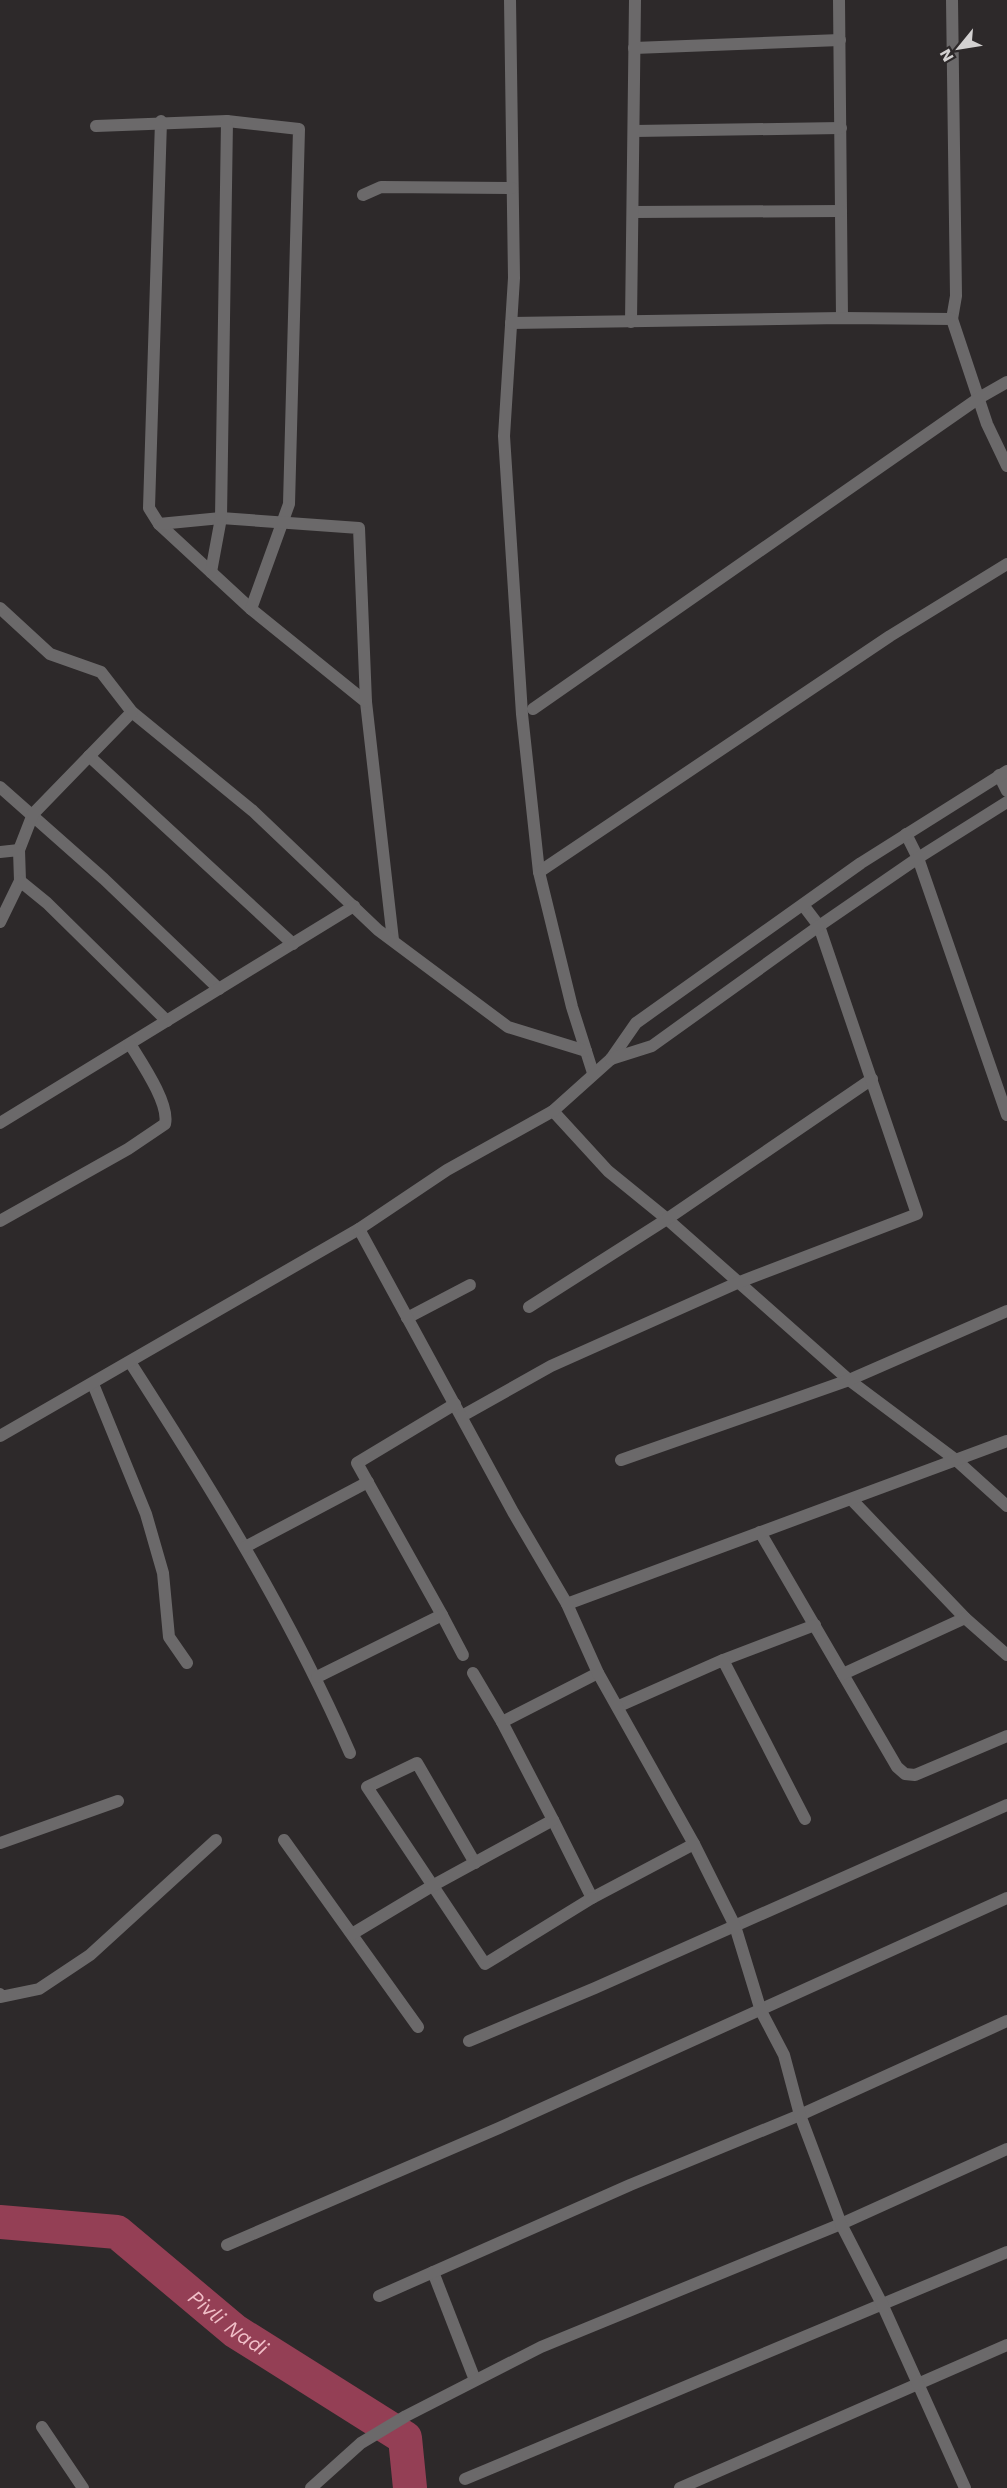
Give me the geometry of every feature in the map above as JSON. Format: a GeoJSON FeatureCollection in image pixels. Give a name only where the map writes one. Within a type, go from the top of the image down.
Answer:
{"type":"FeatureCollection","features":[{"type":"Feature","properties":{"kind":"street"},"geometry":{"type":"LineString","coordinates":[[510,0],[514,278],[504,436],[522,714],[539,872],[572,1007],[593,1073]]}},
{"type":"Feature","properties":{"kind":"street"},"geometry":{"type":"LineString","coordinates":[[631,322],[635,0]]}},
{"type":"Feature","properties":{"kind":"street"},"geometry":{"type":"LineString","coordinates":[[839,0],[842,318]]}},
{"type":"Feature","properties":{"kind":"street"},"geometry":{"type":"LineString","coordinates":[[952,0],[956,296],[952,319],[979,398],[1007,466]]}},
{"type":"Feature","properties":{"kind":"street"},"geometry":{"type":"LineString","coordinates":[[634,48],[840,40]]}},
{"type":"Feature","properties":{"kind":"street"},"geometry":{"type":"LineString","coordinates":[[211,572],[221,518],[227,120]]}},
{"type":"Feature","properties":{"kind":"street"},"geometry":{"type":"LineString","coordinates":[[96,126],[161,121],[227,120],[298,129],[289,504],[251,609]]}},
{"type":"Feature","properties":{"kind":"street"},"geometry":{"type":"LineString","coordinates":[[161,121],[149,508],[159,524],[251,609],[366,702]]}},
{"type":"Feature","properties":{"kind":"street"},"geometry":{"type":"LineString","coordinates":[[634,131],[840,128]]}},
{"type":"Feature","properties":{"kind":"street"},"geometry":{"type":"LineString","coordinates":[[363,195],[381,187],[512,188]]}},
{"type":"Feature","properties":{"kind":"street"},"geometry":{"type":"LineString","coordinates":[[633,212],[841,211]]}},
{"type":"Feature","properties":{"kind":"street"},"geometry":{"type":"LineString","coordinates":[[511,323],[842,318],[952,319]]}},
{"type":"Feature","properties":{"kind":"street"},"geometry":{"type":"LineString","coordinates":[[533,709],[979,398],[1007,382]]}},
{"type":"Feature","properties":{"kind":"street"},"geometry":{"type":"LineString","coordinates":[[159,524],[221,518],[359,528],[366,702],[393,940]]}},
{"type":"Feature","properties":{"kind":"street"},"geometry":{"type":"LineString","coordinates":[[539,872],[890,636],[1007,564]]}},
{"type":"Feature","properties":{"kind":"street"},"geometry":{"type":"LineString","coordinates":[[0,608],[50,654],[101,672],[132,711],[253,812],[354,906],[393,940],[508,1027],[586,1051]]}},
{"type":"Feature","properties":{"kind":"street"},"geometry":{"type":"LineString","coordinates":[[0,922],[20,881],[19,850],[33,814],[132,711]]}},
{"type":"Feature","properties":{"kind":"street"},"geometry":{"type":"LineString","coordinates":[[88,756],[293,944]]}},
{"type":"Feature","properties":{"kind":"street"},"geometry":{"type":"LineString","coordinates":[[0,1436],[359,1229],[447,1170],[553,1111],[611,1059],[636,1023],[861,863],[1003,773],[1007,791]]}},
{"type":"Feature","properties":{"kind":"street"},"geometry":{"type":"LineString","coordinates":[[0,787],[33,814],[219,989]]}},
{"type":"Feature","properties":{"kind":"street"},"geometry":{"type":"LineString","coordinates":[[611,1059],[652,1046],[819,926],[918,858],[1007,802]]}},
{"type":"Feature","properties":{"kind":"street"},"geometry":{"type":"LineString","coordinates":[[906,834],[918,858],[1007,1115]]}},
{"type":"Feature","properties":{"kind":"street"},"geometry":{"type":"LineString","coordinates":[[0,852],[19,850]]}},
{"type":"Feature","properties":{"kind":"street"},"geometry":{"type":"LineString","coordinates":[[20,881],[47,903],[167,1021]]}},
{"type":"Feature","properties":{"kind":"street"},"geometry":{"type":"LineString","coordinates":[[462,1416],[551,1366],[737,1283],[918,1214],[819,926],[803,905]]}},
{"type":"Feature","properties":{"kind":"street"},"geometry":{"type":"LineString","coordinates":[[0,1123],[354,906]]}},
{"type":"Feature","properties":{"kind":"street"},"geometry":{"type":"LineString","coordinates":[[0,1221],[128,1149],[165,1124],[167,1117],[163,1105],[130,1044]]}},
{"type":"Feature","properties":{"kind":"street"},"geometry":{"type":"LineString","coordinates":[[529,1306],[667,1219],[873,1078]]}},
{"type":"Feature","properties":{"kind":"street"},"geometry":{"type":"LineString","coordinates":[[553,1111],[608,1172],[667,1219],[849,1380],[956,1460],[1007,1506]]}},
{"type":"Feature","properties":{"kind":"street"},"geometry":{"type":"LineString","coordinates":[[359,1229],[513,1512],[567,1604],[598,1673],[619,1706],[694,1844],[735,1926],[761,2011],[784,2055],[800,2115],[841,2224],[883,2306],[965,2488]]}},
{"type":"Feature","properties":{"kind":"street"},"geometry":{"type":"LineString","coordinates":[[407,1318],[470,1285]]}},
{"type":"Feature","properties":{"kind":"street"},"geometry":{"type":"LineString","coordinates":[[621,1460],[849,1380],[1007,1311]]}},
{"type":"Feature","properties":{"kind":"street"},"geometry":{"type":"LineString","coordinates":[[130,1362],[245,1547],[316,1677],[350,1753]]}},
{"type":"Feature","properties":{"kind":"street"},"geometry":{"type":"LineString","coordinates":[[93,1384],[146,1514],[163,1573],[169,1637],[187,1663]]}},
{"type":"Feature","properties":{"kind":"street"},"geometry":{"type":"LineString","coordinates":[[455,1404],[357,1464],[463,1655]]}},
{"type":"Feature","properties":{"kind":"street"},"geometry":{"type":"LineString","coordinates":[[567,1604],[1007,1441]]}},
{"type":"Feature","properties":{"kind":"street"},"geometry":{"type":"LineString","coordinates":[[245,1547],[368,1482]]}},
{"type":"Feature","properties":{"kind":"street"},"geometry":{"type":"LineString","coordinates":[[852,1500],[965,1618],[1007,1654]]}},
{"type":"Feature","properties":{"kind":"street"},"geometry":{"type":"LineString","coordinates":[[760,1532],[897,1767],[904,1774],[915,1775],[1007,1736]]}},
{"type":"Feature","properties":{"kind":"street"},"geometry":{"type":"LineString","coordinates":[[316,1677],[442,1616]]}},
{"type":"Feature","properties":{"kind":"street"},"geometry":{"type":"LineString","coordinates":[[843,1674],[965,1618]]}},
{"type":"Feature","properties":{"kind":"street"},"geometry":{"type":"LineString","coordinates":[[619,1706],[723,1660],[815,1625]]}},
{"type":"Feature","properties":{"kind":"street"},"geometry":{"type":"LineString","coordinates":[[723,1660],[805,1820]]}},
{"type":"Feature","properties":{"kind":"street"},"geometry":{"type":"LineString","coordinates":[[473,1673],[502,1722],[592,1898]]}},
{"type":"Feature","properties":{"kind":"street"},"geometry":{"type":"LineString","coordinates":[[502,1722],[598,1673]]}},
{"type":"Feature","properties":{"kind":"street"},"geometry":{"type":"LineString","coordinates":[[475,1863],[417,1763],[367,1787],[484,1964],[592,1898],[694,1844]]}},
{"type":"Feature","properties":{"kind":"street"},"geometry":{"type":"LineString","coordinates":[[0,1843],[118,1801]]}},
{"type":"Feature","properties":{"kind":"street"},"geometry":{"type":"LineString","coordinates":[[469,2041],[1007,1805]]}},
{"type":"Feature","properties":{"kind":"street"},"geometry":{"type":"LineString","coordinates":[[352,1934],[553,1820]]}},
{"type":"Feature","properties":{"kind":"street"},"geometry":{"type":"LineString","coordinates":[[0,1994],[1,1997],[39,1989],[90,1955],[216,1840]]}},
{"type":"Feature","properties":{"kind":"street"},"geometry":{"type":"LineString","coordinates":[[284,1840],[418,2027]]}},
{"type":"Feature","properties":{"kind":"street"},"geometry":{"type":"LineString","coordinates":[[227,2246],[499,2128],[1007,1898]]}},
{"type":"Feature","properties":{"kind":"street"},"geometry":{"type":"LineString","coordinates":[[379,2295],[630,2185],[800,2115],[1007,2021]]}},
{"type":"Feature","properties":{"kind":"street"},"geometry":{"type":"LineString","coordinates":[[311,2488],[361,2443],[406,2416],[541,2347],[841,2224],[1007,2149]]}},
{"type":"Feature","properties":{"kind":"street"},"geometry":{"type":"LineString","coordinates":[[465,2479],[883,2306],[1007,2252]]}},
{"type":"Feature","properties":{"kind":"street"},"geometry":{"type":"LineString","coordinates":[[433,2272],[475,2380]]}},
{"type":"Feature","properties":{"kind":"street"},"geometry":{"type":"LineString","coordinates":[[680,2488],[1007,2345]]}},
{"type":"Feature","properties":{"kind":"street"},"geometry":{"type":"LineString","coordinates":[[42,2427],[83,2488]]}},
{"type":"Feature","properties":{"kind":"waterway","name":"Pivli Nadi"},"geometry":{"type":"LineString","coordinates":[[0,2222],[117,2232],[235,2331],[405,2438],[410,2488]]}}]}
